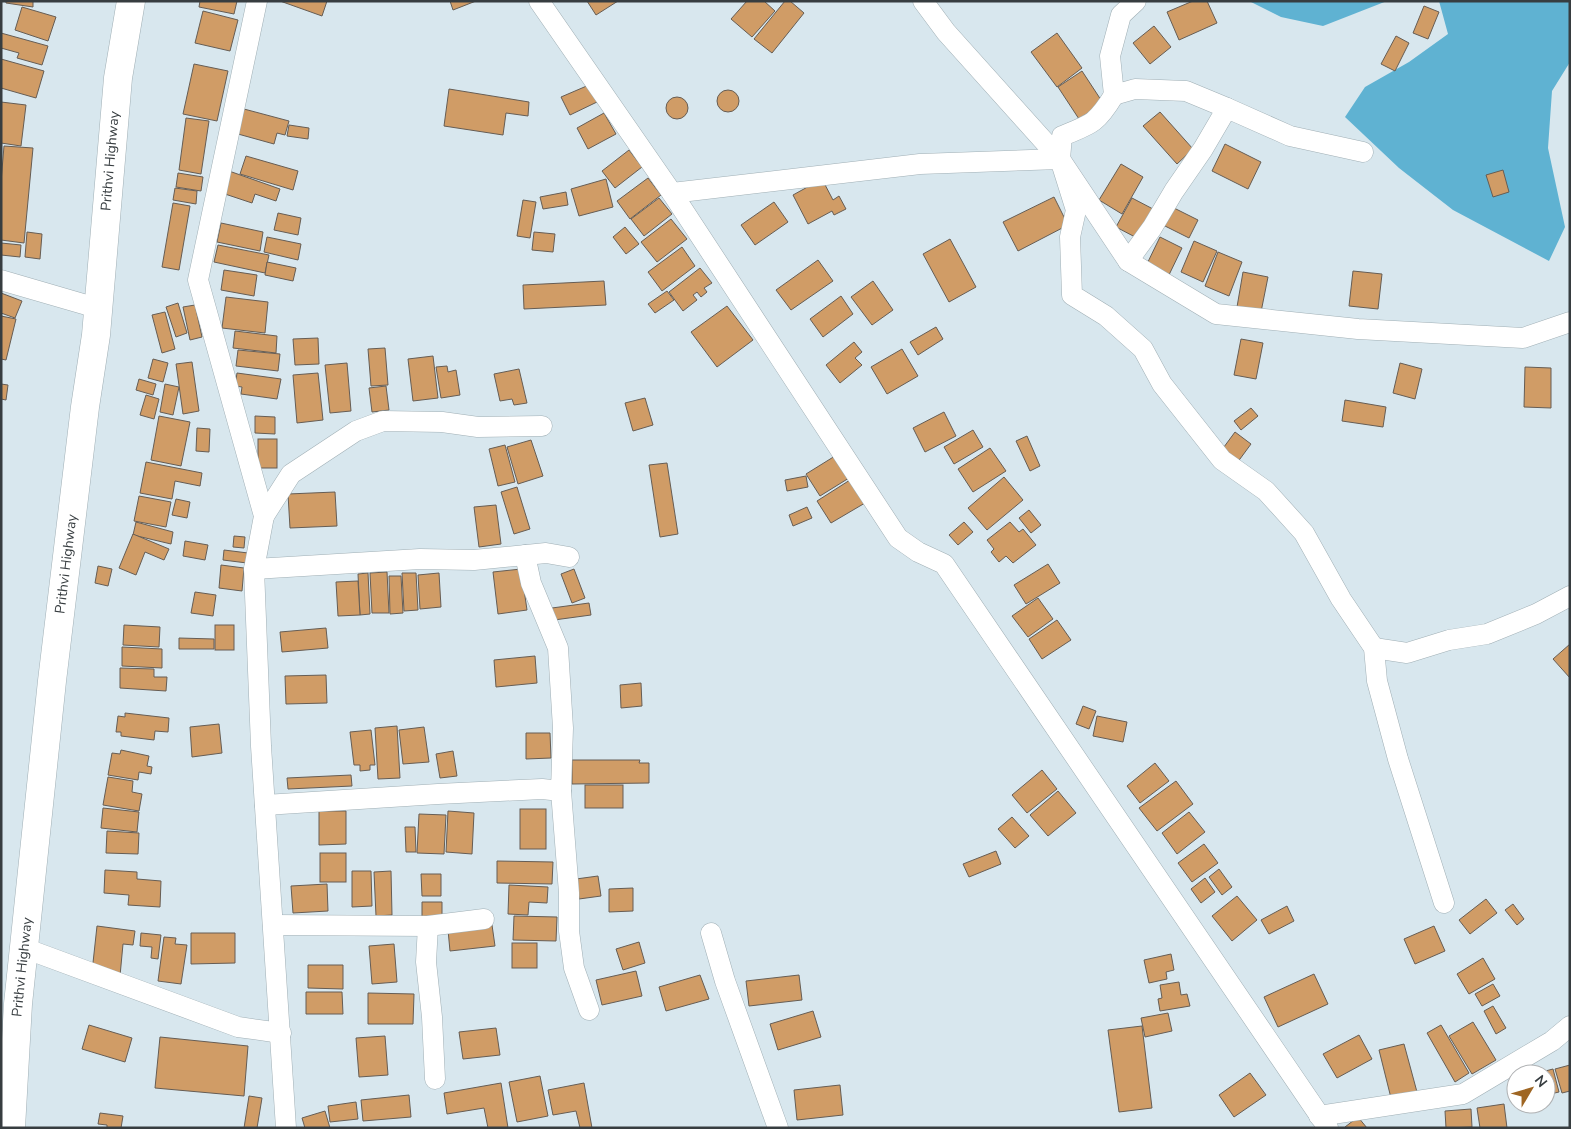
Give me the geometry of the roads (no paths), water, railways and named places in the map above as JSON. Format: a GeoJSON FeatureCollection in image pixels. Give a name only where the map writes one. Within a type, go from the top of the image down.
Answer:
{"type":"FeatureCollection","features":[{"type":"Feature","properties":{"kind":"highway","name":"Prithvi Highway"},"geometry":{"type":"LineString","coordinates":[[11,1128],[18,1004],[53,671],[85,407],[96,335],[118,78],[131,1]]}},
{"type":"Feature","properties":{"kind":"street"},"geometry":{"type":"LineString","coordinates":[[257,1],[198,280],[264,516]]}},
{"type":"Feature","properties":{"kind":"street"},"geometry":{"type":"LineString","coordinates":[[539,1],[672,193],[898,538],[918,552],[944,564],[1323,1122],[1463,1094],[1552,1041],[1570,1026]]}},
{"type":"Feature","properties":{"kind":"street"},"geometry":{"type":"LineString","coordinates":[[923,1],[946,32],[1060,159],[1128,260],[1216,314],[1358,329],[1524,338],[1570,322]]}},
{"type":"Feature","properties":{"kind":"street"},"geometry":{"type":"LineString","coordinates":[[1136,1],[1121,15],[1110,56],[1114,95],[1104,112],[1093,124],[1062,136],[1060,159],[1076,210],[1070,237],[1072,295],[1106,316],[1143,350],[1162,384],[1222,460],[1266,491],[1304,533],[1341,599],[1374,648],[1377,681],[1398,759],[1444,903]]}},
{"type":"Feature","properties":{"kind":"street"},"geometry":{"type":"LineString","coordinates":[[1114,95],[1135,89],[1186,91],[1290,136],[1363,152]]}},
{"type":"Feature","properties":{"kind":"street"},"geometry":{"type":"LineString","coordinates":[[1128,260],[1152,228],[1174,191],[1203,149],[1226,108]]}},
{"type":"Feature","properties":{"kind":"street"},"geometry":{"type":"LineString","coordinates":[[672,193],[920,164],[1060,159]]}},
{"type":"Feature","properties":{"kind":"street"},"geometry":{"type":"LineString","coordinates":[[1,280],[97,308]]}},
{"type":"Feature","properties":{"kind":"street"},"geometry":{"type":"LineString","coordinates":[[286,1128],[261,746],[254,570],[264,516],[291,474],[356,431],[383,421],[442,422],[478,427],[542,426]]}},
{"type":"Feature","properties":{"kind":"street"},"geometry":{"type":"LineString","coordinates":[[254,570],[420,559],[474,560],[546,553],[569,557]]}},
{"type":"Feature","properties":{"kind":"street"},"geometry":{"type":"LineString","coordinates":[[526,555],[531,583],[558,648],[563,728],[561,791],[569,892],[569,931],[574,968],[589,1010]]}},
{"type":"Feature","properties":{"kind":"street"},"geometry":{"type":"LineString","coordinates":[[1374,648],[1408,653],[1449,640],[1487,634],[1536,614],[1570,596]]}},
{"type":"Feature","properties":{"kind":"street"},"geometry":{"type":"LineString","coordinates":[[265,805],[542,789],[561,791]]}},
{"type":"Feature","properties":{"kind":"street"},"geometry":{"type":"LineString","coordinates":[[273,925],[428,926],[484,919]]}},
{"type":"Feature","properties":{"kind":"street"},"geometry":{"type":"LineString","coordinates":[[428,926],[426,962],[436,1079]]}},
{"type":"Feature","properties":{"kind":"street"},"geometry":{"type":"LineString","coordinates":[[711,933],[725,981],[778,1128]]}},
{"type":"Feature","properties":{"kind":"street"},"geometry":{"type":"LineString","coordinates":[[24,948],[238,1027],[281,1033]]}}]}
